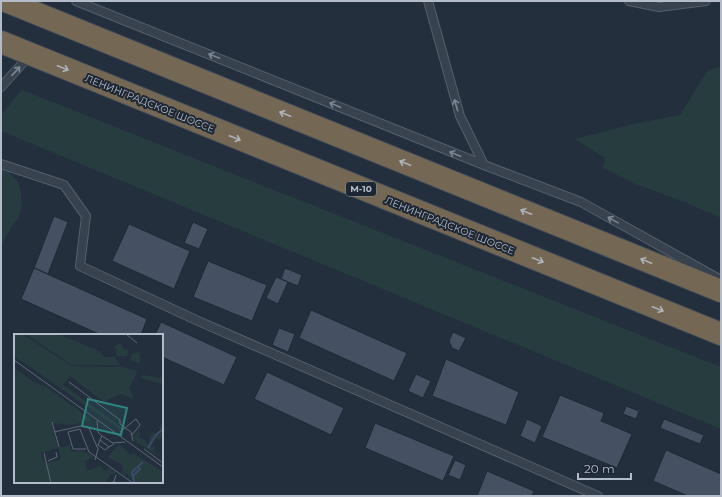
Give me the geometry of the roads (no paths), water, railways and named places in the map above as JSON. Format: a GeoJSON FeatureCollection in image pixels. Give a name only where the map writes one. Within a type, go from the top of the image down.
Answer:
{"type":"FeatureCollection","features":[{"type":"Feature","properties":{"kind":"highway"},"geometry":{"type":"LineString","coordinates":[[6,1],[721,291]]}},
{"type":"Feature","properties":{"kind":"highway","name":"ЛЕНИНГРАДСКОЕ ШОССЕ"},"geometry":{"type":"LineString","coordinates":[[1,42],[721,334]]}},
{"type":"Feature","properties":{"kind":"lane"},"geometry":{"type":"LineString","coordinates":[[76,1],[484,165],[581,202],[721,280]]}},
{"type":"Feature","properties":{"kind":"lane"},"geometry":{"type":"LineString","coordinates":[[428,1],[460,116],[484,165]]}},
{"type":"Feature","properties":{"kind":"lane"},"geometry":{"type":"LineString","coordinates":[[629,1],[659,7],[706,1]]}},
{"type":"Feature","properties":{"kind":"lane"},"geometry":{"type":"LineString","coordinates":[[1,87],[31,55]]}},
{"type":"Feature","properties":{"kind":"lane"},"geometry":{"type":"LineString","coordinates":[[1,164],[64,185],[86,216],[80,266],[196,320],[598,496]]}}]}
